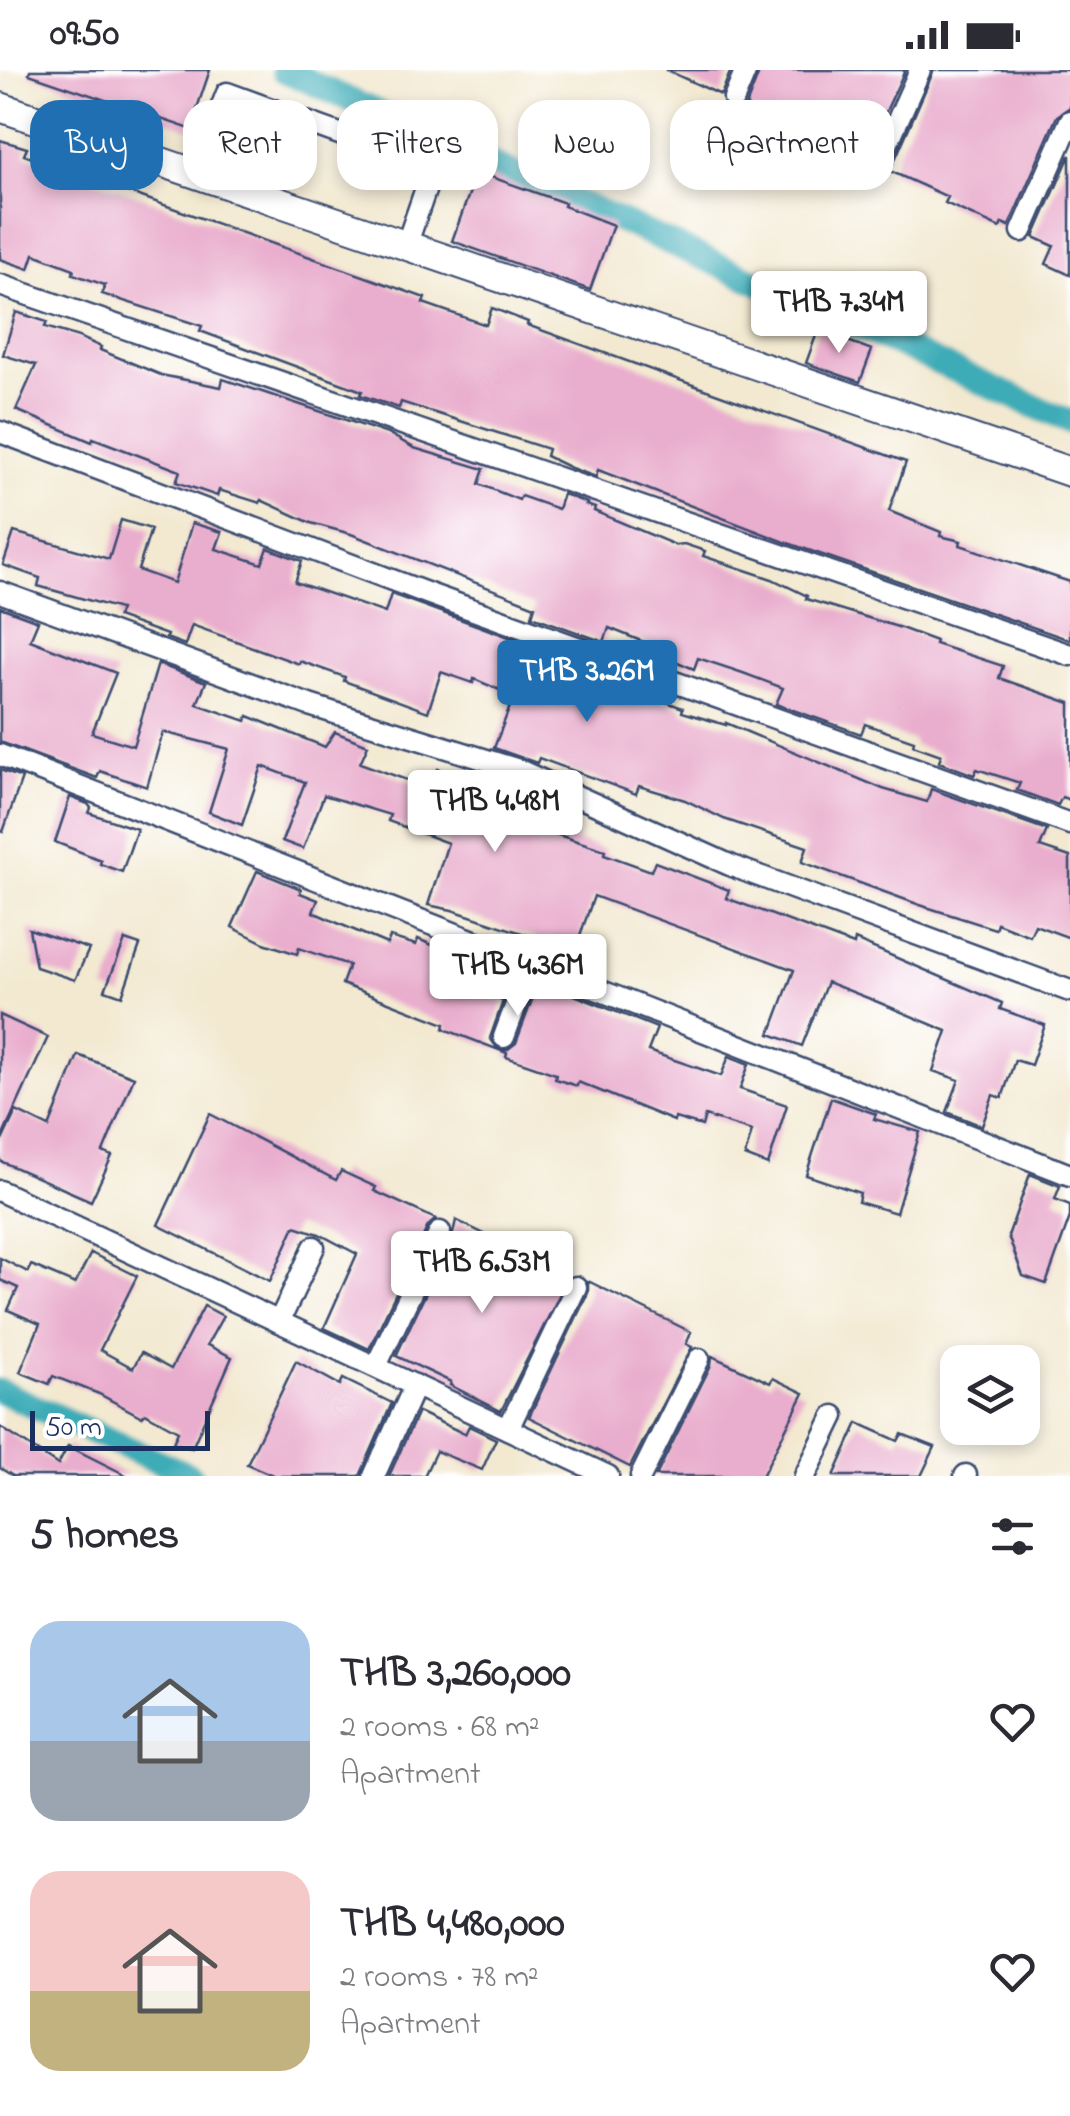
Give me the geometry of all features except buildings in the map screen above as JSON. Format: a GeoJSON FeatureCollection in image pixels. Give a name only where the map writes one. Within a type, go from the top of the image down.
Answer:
{"type":"FeatureCollection","features":[{"type":"Feature","properties":{"kind":"street"},"geometry":{"type":"LineString","coordinates":[[734,99],[746,70]]}},
{"type":"Feature","properties":{"kind":"street"},"geometry":{"type":"LineString","coordinates":[[894,127],[920,70]]}},
{"type":"Feature","properties":{"kind":"street"},"geometry":{"type":"LineString","coordinates":[[224,100],[227,93],[246,100]]}},
{"type":"Feature","properties":{"kind":"street"},"geometry":{"type":"LineString","coordinates":[[0,107],[183,170]]}},
{"type":"Feature","properties":{"kind":"street"},"geometry":{"type":"LineString","coordinates":[[1022,231],[1070,121]]}},
{"type":"Feature","properties":{"kind":"street"},"geometry":{"type":"LineString","coordinates":[[317,126],[433,168],[406,246]]}},
{"type":"Feature","properties":{"kind":"street"},"geometry":{"type":"LineString","coordinates":[[242,190],[1070,472]]}},
{"type":"Feature","properties":{"kind":"street"},"geometry":{"type":"LineString","coordinates":[[0,285],[1070,655]]}},
{"type":"Feature","properties":{"kind":"street"},"geometry":{"type":"LineString","coordinates":[[0,432],[429,594],[1070,824]]}},
{"type":"Feature","properties":{"kind":"street"},"geometry":{"type":"LineString","coordinates":[[0,592],[309,704],[519,770],[732,866],[1070,991]]}},
{"type":"Feature","properties":{"kind":"street"},"geometry":{"type":"LineString","coordinates":[[0,756],[1070,1175]]}},
{"type":"Feature","properties":{"kind":"street"},"geometry":{"type":"LineString","coordinates":[[504,1037],[531,964]]}},
{"type":"Feature","properties":{"kind":"street"},"geometry":{"type":"LineString","coordinates":[[0,1192],[608,1476]]}},
{"type":"Feature","properties":{"kind":"street"},"geometry":{"type":"LineString","coordinates":[[376,1366],[440,1232]]}},
{"type":"Feature","properties":{"kind":"street"},"geometry":{"type":"LineString","coordinates":[[280,1322],[314,1247]]}},
{"type":"Feature","properties":{"kind":"street"},"geometry":{"type":"LineString","coordinates":[[508,1429],[576,1287]]}},
{"type":"Feature","properties":{"kind":"street"},"geometry":{"type":"LineString","coordinates":[[641,1476],[699,1359]]}},
{"type":"Feature","properties":{"kind":"street"},"geometry":{"type":"LineString","coordinates":[[374,1476],[415,1385]]}},
{"type":"Feature","properties":{"kind":"street"},"geometry":{"type":"LineString","coordinates":[[804,1476],[834,1416]]}},
{"type":"Feature","properties":{"kind":"waterway"},"geometry":{"type":"LineString","coordinates":[[283,70],[1070,422]]}},
{"type":"Feature","properties":{"kind":"waterway"},"geometry":{"type":"LineString","coordinates":[[0,1391],[191,1476]]}}]}
